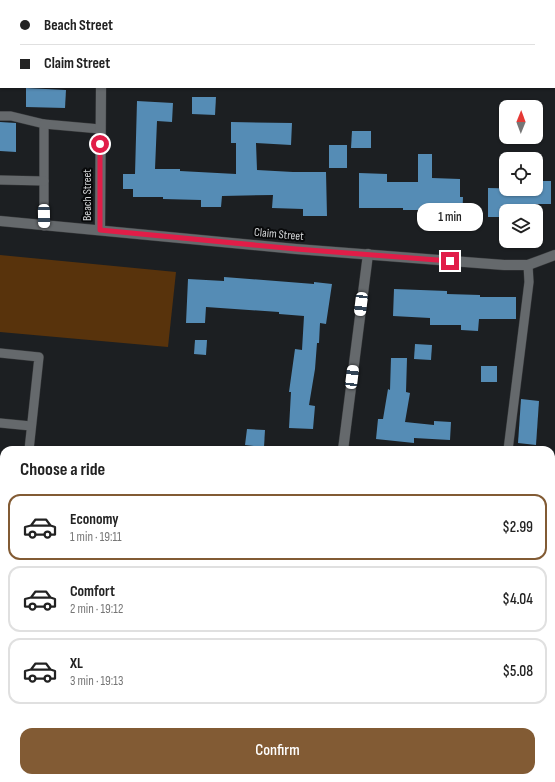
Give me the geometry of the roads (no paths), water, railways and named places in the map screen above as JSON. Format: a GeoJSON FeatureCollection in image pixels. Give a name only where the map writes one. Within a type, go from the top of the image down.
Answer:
{"type":"FeatureCollection","features":[{"type":"Feature","properties":{"kind":"street","name":"Beach Street"},"geometry":{"type":"LineString","coordinates":[[100,230],[101,88]]}},
{"type":"Feature","properties":{"kind":"street","name":"Claim Street"},"geometry":{"type":"LineString","coordinates":[[0,221],[296,249],[498,264],[528,265],[555,255]]}},
{"type":"Feature","properties":{"kind":"street"},"geometry":{"type":"LineString","coordinates":[[344,446],[368,254]]}},
{"type":"Feature","properties":{"kind":"lane"},"geometry":{"type":"LineString","coordinates":[[0,116],[10,116],[44,124],[100,129]]}},
{"type":"Feature","properties":{"kind":"lane"},"geometry":{"type":"LineString","coordinates":[[44,124],[44,226]]}},
{"type":"Feature","properties":{"kind":"lane"},"geometry":{"type":"LineString","coordinates":[[0,180],[44,181]]}},
{"type":"Feature","properties":{"kind":"lane"},"geometry":{"type":"LineString","coordinates":[[508,446],[529,282],[528,265]]}},
{"type":"Feature","properties":{"kind":"lane"},"geometry":{"type":"LineString","coordinates":[[0,353],[39,357],[29,446]]}},
{"type":"Feature","properties":{"kind":"lane"},"geometry":{"type":"LineString","coordinates":[[0,424],[31,426]]}}]}
